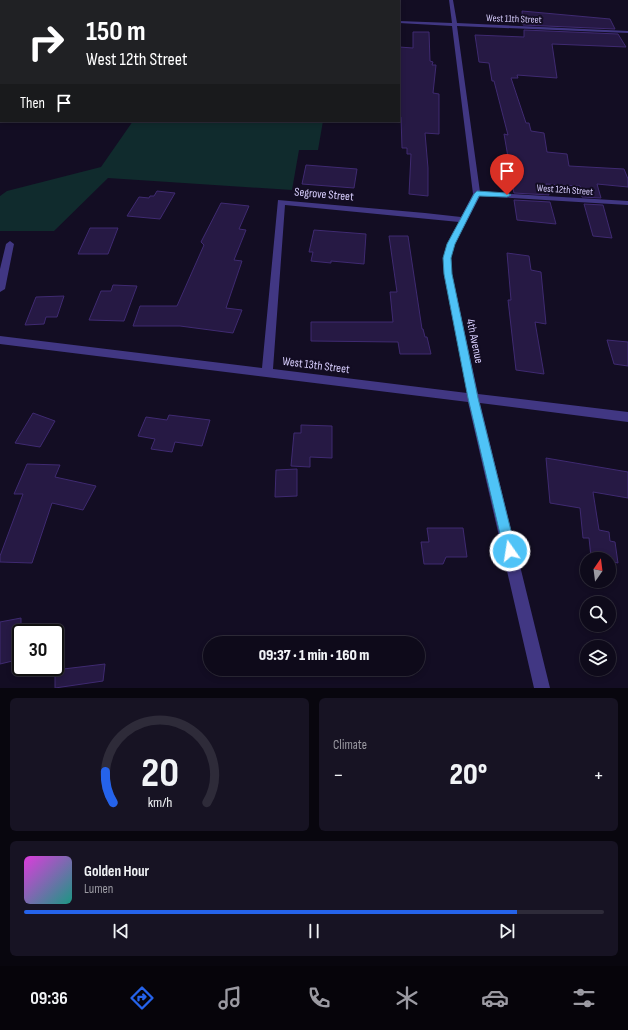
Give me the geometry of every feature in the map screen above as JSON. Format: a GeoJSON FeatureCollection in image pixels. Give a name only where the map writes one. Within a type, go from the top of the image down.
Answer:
{"type":"FeatureCollection","features":[{"type":"Feature","properties":{"kind":"street"},"geometry":{"type":"LineString","coordinates":[[452,0],[477,194]]}},
{"type":"Feature","properties":{"kind":"street","name":"West 11th Street"},"geometry":{"type":"LineString","coordinates":[[400,22],[628,32]]}},
{"type":"Feature","properties":{"kind":"street","name":"West 12th Street"},"geometry":{"type":"LineString","coordinates":[[477,194],[628,203]]}},
{"type":"Feature","properties":{"kind":"street","name":"4th Avenue"},"geometry":{"type":"LineString","coordinates":[[477,194],[451,244],[447,258],[448,274],[473,398],[542,688]]}},
{"type":"Feature","properties":{"kind":"street","name":"Segrove Street"},"geometry":{"type":"LineString","coordinates":[[267,373],[281,202],[425,215],[463,220]]}},
{"type":"Feature","properties":{"kind":"street"},"geometry":{"type":"LineString","coordinates":[[0,289],[10,244]]}},
{"type":"Feature","properties":{"kind":"street","name":"West 13th Street"},"geometry":{"type":"LineString","coordinates":[[0,340],[628,418]]}},
{"type":"Feature","properties":{"kind":"green space"},"geometry":{"type":"Polygon","coordinates":[[[132,122],[323,122],[318,150],[299,150],[292,190],[108,178],[54,231],[0,231],[0,196],[7,191],[101,167],[132,122]]]}},
{"type":"Feature","properties":{"kind":"building"},"geometry":{"type":"Polygon","coordinates":[[[522,11],[610,19],[615,29],[523,25],[522,11]]]}},
{"type":"Feature","properties":{"kind":"building"},"geometry":{"type":"Polygon","coordinates":[[[524,30],[618,34],[626,47],[552,44],[557,78],[517,75],[518,78],[511,78],[526,123],[529,123],[531,131],[544,133],[547,152],[567,154],[569,166],[624,169],[628,179],[628,187],[597,184],[601,198],[582,197],[580,186],[546,184],[549,195],[514,193],[512,184],[509,184],[504,156],[508,157],[504,134],[508,135],[494,81],[492,81],[489,63],[479,62],[475,35],[524,37],[524,30]]]}},
{"type":"Feature","properties":{"kind":"building"},"geometry":{"type":"Polygon","coordinates":[[[413,32],[429,32],[430,61],[433,62],[432,65],[436,65],[433,93],[439,94],[439,134],[425,133],[428,168],[428,196],[409,194],[411,154],[407,154],[407,148],[402,148],[400,117],[400,47],[413,48],[413,32]]]}},
{"type":"Feature","properties":{"kind":"building"},"geometry":{"type":"Polygon","coordinates":[[[306,165],[357,169],[354,188],[302,184],[306,165]]]}},
{"type":"Feature","properties":{"kind":"building"},"geometry":{"type":"Polygon","coordinates":[[[157,191],[175,193],[160,219],[127,216],[139,197],[149,198],[150,196],[154,196],[157,191]]]}},
{"type":"Feature","properties":{"kind":"building"},"geometry":{"type":"Polygon","coordinates":[[[514,200],[550,202],[556,224],[517,220],[514,200]]]}},
{"type":"Feature","properties":{"kind":"building"},"geometry":{"type":"Polygon","coordinates":[[[221,203],[249,206],[239,229],[246,230],[234,260],[242,261],[226,308],[242,310],[233,333],[180,326],[133,326],[140,306],[177,306],[204,245],[201,242],[221,203]]]}},
{"type":"Feature","properties":{"kind":"building"},"geometry":{"type":"Polygon","coordinates":[[[584,204],[603,205],[612,238],[593,236],[584,204]]]}},
{"type":"Feature","properties":{"kind":"building"},"geometry":{"type":"Polygon","coordinates":[[[90,228],[118,228],[108,254],[78,254],[90,228]]]}},
{"type":"Feature","properties":{"kind":"building"},"geometry":{"type":"Polygon","coordinates":[[[314,230],[366,234],[364,264],[311,261],[313,252],[309,252],[314,230]]]}},
{"type":"Feature","properties":{"kind":"building"},"geometry":{"type":"Polygon","coordinates":[[[389,236],[408,236],[422,329],[425,337],[427,337],[431,354],[400,354],[398,342],[311,341],[311,322],[393,322],[390,292],[397,292],[389,236]]]}},
{"type":"Feature","properties":{"kind":"building"},"geometry":{"type":"Polygon","coordinates":[[[507,253],[529,256],[531,270],[541,272],[546,324],[535,322],[544,374],[516,370],[508,300],[511,300],[507,253]]]}},
{"type":"Feature","properties":{"kind":"building"},"geometry":{"type":"Polygon","coordinates":[[[113,285],[137,286],[124,321],[89,320],[101,291],[111,291],[113,285]]]}},
{"type":"Feature","properties":{"kind":"building"},"geometry":{"type":"Polygon","coordinates":[[[64,296],[57,317],[46,317],[44,324],[25,325],[36,297],[64,296]]]}},
{"type":"Feature","properties":{"kind":"building"},"geometry":{"type":"Polygon","coordinates":[[[607,340],[628,342],[628,366],[614,364],[607,340]]]}},
{"type":"Feature","properties":{"kind":"building"},"geometry":{"type":"Polygon","coordinates":[[[33,413],[55,421],[40,447],[15,443],[33,413]]]}},
{"type":"Feature","properties":{"kind":"building"},"geometry":{"type":"Polygon","coordinates":[[[169,415],[210,420],[202,446],[175,442],[172,452],[151,449],[155,439],[138,436],[146,417],[167,420],[169,415]]]}},
{"type":"Feature","properties":{"kind":"building"},"geometry":{"type":"Polygon","coordinates":[[[301,425],[332,426],[332,458],[310,457],[310,467],[291,466],[294,433],[301,433],[301,425]]]}},
{"type":"Feature","properties":{"kind":"building"},"geometry":{"type":"Polygon","coordinates":[[[546,458],[628,472],[628,498],[593,492],[599,530],[609,532],[610,541],[615,542],[618,563],[616,563],[616,552],[590,552],[589,538],[583,538],[580,508],[550,503],[546,458]]]}},
{"type":"Feature","properties":{"kind":"building"},"geometry":{"type":"Polygon","coordinates":[[[27,464],[60,465],[55,477],[96,486],[83,510],[52,503],[32,563],[0,562],[0,556],[23,494],[14,494],[27,464]]]}},
{"type":"Feature","properties":{"kind":"building"},"geometry":{"type":"Polygon","coordinates":[[[297,469],[297,496],[275,497],[276,470],[297,469]]]}},
{"type":"Feature","properties":{"kind":"building"},"geometry":{"type":"Polygon","coordinates":[[[427,528],[463,528],[467,557],[446,557],[443,564],[424,564],[421,542],[429,542],[427,528]]]}},
{"type":"Feature","properties":{"kind":"building"},"geometry":{"type":"Polygon","coordinates":[[[21,618],[21,624],[12,624],[12,661],[0,664],[0,622],[21,618]]]}},
{"type":"Feature","properties":{"kind":"building"},"geometry":{"type":"Polygon","coordinates":[[[105,664],[103,681],[55,688],[55,676],[64,676],[64,669],[105,664]]]}},
{"type":"Feature","properties":{"kind":"route"},"geometry":{"type":"LineString","coordinates":[[507,195],[477,194],[451,244],[447,258],[448,274],[473,398],[510,551]]}}]}
